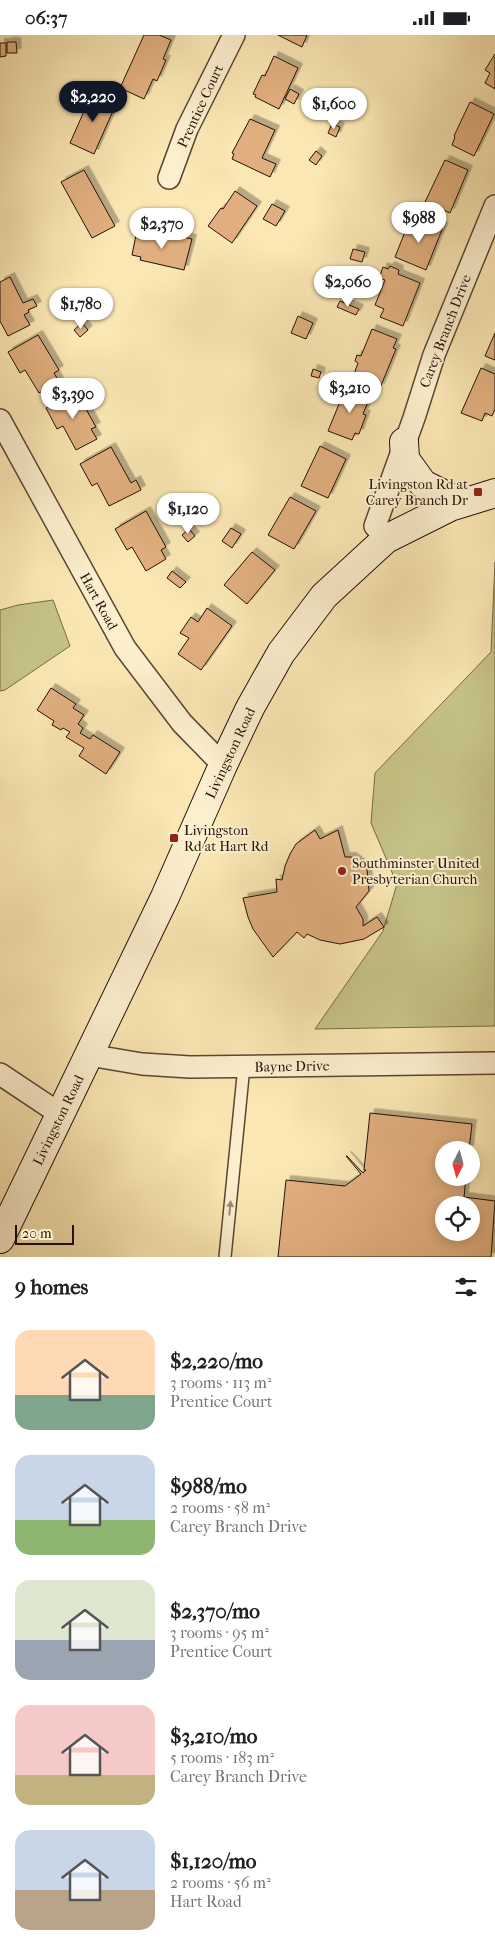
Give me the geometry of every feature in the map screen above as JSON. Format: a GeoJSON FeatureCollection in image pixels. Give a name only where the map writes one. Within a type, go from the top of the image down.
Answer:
{"type":"FeatureCollection","features":[{"type":"Feature","properties":{"kind":"main road"},"geometry":{"type":"LineString","coordinates":[[404,441],[405,459],[423,484],[461,503]]}},
{"type":"Feature","properties":{"kind":"main road","name":"Livingston Road"},"geometry":{"type":"LineString","coordinates":[[0,1239],[165,897],[250,708],[294,634],[324,596],[386,539],[442,510],[495,493]]}},
{"type":"Feature","properties":{"kind":"street","name":"Prentice Court"},"geometry":{"type":"LineString","coordinates":[[169,178],[187,129],[234,35]]}},
{"type":"Feature","properties":{"kind":"street","name":"Carey Branch Drive"},"geometry":{"type":"LineString","coordinates":[[386,539],[375,526],[404,441],[414,418],[434,355],[495,206]]}},
{"type":"Feature","properties":{"kind":"street","name":"Hart Road"},"geometry":{"type":"LineString","coordinates":[[0,420],[125,648],[182,723],[223,765]]}},
{"type":"Feature","properties":{"kind":"street","name":"Bayne Drive"},"geometry":{"type":"LineString","coordinates":[[89,1055],[142,1064],[190,1067],[495,1063]]}},
{"type":"Feature","properties":{"kind":"street"},"geometry":{"type":"LineString","coordinates":[[0,1075],[60,1114]]}},
{"type":"Feature","properties":{"kind":"lane"},"geometry":{"type":"LineString","coordinates":[[225,1257],[244,1066]]}},
{"type":"Feature","properties":{"kind":"shaded area"},"geometry":{"type":"Polygon","coordinates":[[[495,562],[495,1026],[315,1029],[383,931],[397,884],[371,823],[375,773],[491,652],[495,562]]]}},
{"type":"Feature","properties":{"kind":"shaded area"},"geometry":{"type":"Polygon","coordinates":[[[53,600],[70,646],[5,690],[0,691],[0,610],[18,605],[53,600]]]}},
{"type":"Feature","properties":{"kind":"building"},"geometry":{"type":"Polygon","coordinates":[[[144,35],[159,35],[171,40],[163,59],[166,60],[157,81],[153,79],[144,99],[120,88],[144,35]]]}},
{"type":"Feature","properties":{"kind":"building"},"geometry":{"type":"Polygon","coordinates":[[[278,35],[307,35],[302,47],[278,35]]]}},
{"type":"Feature","properties":{"kind":"building"},"geometry":{"type":"Polygon","coordinates":[[[7,42],[16,42],[17,53],[7,53],[7,42]]]}},
{"type":"Feature","properties":{"kind":"building"},"geometry":{"type":"Polygon","coordinates":[[[0,43],[6,43],[6,56],[0,57],[0,43]]]}},
{"type":"Feature","properties":{"kind":"building"},"geometry":{"type":"Polygon","coordinates":[[[495,54],[495,89],[485,83],[490,73],[485,70],[495,54]]]}},
{"type":"Feature","properties":{"kind":"building"},"geometry":{"type":"Polygon","coordinates":[[[274,56],[298,68],[279,109],[255,97],[256,95],[253,94],[262,75],[265,76],[274,56]]]}},
{"type":"Feature","properties":{"kind":"building"},"geometry":{"type":"Polygon","coordinates":[[[290,89],[299,94],[294,104],[285,99],[290,89]]]}},
{"type":"Feature","properties":{"kind":"building"},"geometry":{"type":"Polygon","coordinates":[[[92,93],[116,104],[94,154],[70,143],[92,93]]]}},
{"type":"Feature","properties":{"kind":"building"},"geometry":{"type":"Polygon","coordinates":[[[470,102],[494,114],[474,156],[452,145],[454,136],[470,102]]]}},
{"type":"Feature","properties":{"kind":"building"},"geometry":{"type":"Polygon","coordinates":[[[250,119],[275,130],[262,158],[276,164],[270,177],[232,159],[234,154],[232,153],[250,119]]]}},
{"type":"Feature","properties":{"kind":"building"},"geometry":{"type":"Polygon","coordinates":[[[332,124],[340,127],[336,137],[328,133],[332,124]]]}},
{"type":"Feature","properties":{"kind":"building"},"geometry":{"type":"Polygon","coordinates":[[[316,151],[322,156],[316,165],[309,160],[316,151]]]}},
{"type":"Feature","properties":{"kind":"building"},"geometry":{"type":"Polygon","coordinates":[[[445,160],[468,170],[450,213],[425,202],[445,160]]]}},
{"type":"Feature","properties":{"kind":"building"},"geometry":{"type":"Polygon","coordinates":[[[84,170],[115,226],[92,238],[61,182],[84,170]]]}},
{"type":"Feature","properties":{"kind":"building"},"geometry":{"type":"Polygon","coordinates":[[[235,191],[257,206],[232,243],[208,226],[235,191]]]}},
{"type":"Feature","properties":{"kind":"building"},"geometry":{"type":"Polygon","coordinates":[[[272,204],[285,211],[276,226],[263,219],[272,204]]]}},
{"type":"Feature","properties":{"kind":"building"},"geometry":{"type":"Polygon","coordinates":[[[424,219],[443,227],[426,270],[395,257],[409,222],[421,227],[424,219]]]}},
{"type":"Feature","properties":{"kind":"building"},"geometry":{"type":"Polygon","coordinates":[[[137,230],[165,239],[166,233],[192,239],[184,270],[140,260],[141,257],[132,255],[137,230]]]}},
{"type":"Feature","properties":{"kind":"building"},"geometry":{"type":"Polygon","coordinates":[[[353,249],[365,252],[362,262],[350,259],[353,249]]]}},
{"type":"Feature","properties":{"kind":"building"},"geometry":{"type":"Polygon","coordinates":[[[390,266],[399,270],[398,274],[420,283],[403,326],[380,317],[384,309],[375,305],[385,280],[379,278],[383,267],[388,269],[390,266]]]}},
{"type":"Feature","properties":{"kind":"building"},"geometry":{"type":"Polygon","coordinates":[[[10,277],[23,303],[33,299],[37,306],[28,310],[29,312],[24,315],[30,325],[8,336],[0,321],[0,282],[10,277]]]}},
{"type":"Feature","properties":{"kind":"building"},"geometry":{"type":"Polygon","coordinates":[[[340,301],[359,309],[356,315],[337,307],[340,301]]]}},
{"type":"Feature","properties":{"kind":"building"},"geometry":{"type":"Polygon","coordinates":[[[298,316],[313,323],[306,339],[291,333],[298,316]]]}},
{"type":"Feature","properties":{"kind":"building"},"geometry":{"type":"Polygon","coordinates":[[[82,323],[88,330],[80,337],[74,330],[82,323]]]}},
{"type":"Feature","properties":{"kind":"building"},"geometry":{"type":"Polygon","coordinates":[[[372,329],[397,339],[393,348],[396,349],[380,388],[353,377],[358,363],[355,361],[357,355],[361,356],[372,329]]]}},
{"type":"Feature","properties":{"kind":"building"},"geometry":{"type":"Polygon","coordinates":[[[495,333],[495,360],[485,356],[495,333]]]}},
{"type":"Feature","properties":{"kind":"building"},"geometry":{"type":"Polygon","coordinates":[[[38,335],[59,370],[54,373],[59,382],[39,393],[25,370],[20,373],[8,352],[38,335]]]}},
{"type":"Feature","properties":{"kind":"building"},"geometry":{"type":"Polygon","coordinates":[[[481,368],[495,374],[495,409],[492,416],[485,413],[482,421],[461,413],[481,368]]]}},
{"type":"Feature","properties":{"kind":"building"},"geometry":{"type":"Polygon","coordinates":[[[313,369],[321,372],[319,378],[311,376],[313,369]]]}},
{"type":"Feature","properties":{"kind":"building"},"geometry":{"type":"Polygon","coordinates":[[[346,387],[370,397],[363,414],[366,415],[359,434],[355,433],[352,440],[328,431],[346,387]]]}},
{"type":"Feature","properties":{"kind":"building"},"geometry":{"type":"Polygon","coordinates":[[[76,391],[96,427],[91,429],[97,439],[76,450],[63,426],[57,429],[46,408],[76,391]]]}},
{"type":"Feature","properties":{"kind":"building"},"geometry":{"type":"Polygon","coordinates":[[[320,446],[346,459],[328,498],[301,486],[320,446]]]}},
{"type":"Feature","properties":{"kind":"building"},"geometry":{"type":"Polygon","coordinates":[[[111,447],[131,483],[136,480],[141,490],[109,506],[97,483],[92,486],[80,464],[111,447]]]}},
{"type":"Feature","properties":{"kind":"building"},"geometry":{"type":"Polygon","coordinates":[[[290,497],[316,511],[294,549],[268,535],[290,497]]]}},
{"type":"Feature","properties":{"kind":"building"},"geometry":{"type":"Polygon","coordinates":[[[146,511],[166,547],[161,550],[166,559],[146,571],[132,547],[127,550],[115,529],[146,511]]]}},
{"type":"Feature","properties":{"kind":"building"},"geometry":{"type":"Polygon","coordinates":[[[231,528],[241,534],[232,548],[222,541],[231,528]]]}},
{"type":"Feature","properties":{"kind":"building"},"geometry":{"type":"Polygon","coordinates":[[[189,529],[195,536],[188,542],[182,535],[189,529]]]}},
{"type":"Feature","properties":{"kind":"building"},"geometry":{"type":"Polygon","coordinates":[[[252,552],[275,570],[247,604],[224,585],[252,552]]]}},
{"type":"Feature","properties":{"kind":"building"},"geometry":{"type":"Polygon","coordinates":[[[172,571],[186,582],[180,588],[167,578],[172,571]]]}},
{"type":"Feature","properties":{"kind":"building"},"geometry":{"type":"Polygon","coordinates":[[[207,608],[232,626],[201,670],[178,654],[189,638],[180,633],[191,617],[198,622],[207,608]]]}},
{"type":"Feature","properties":{"kind":"building"},"geometry":{"type":"Polygon","coordinates":[[[51,688],[76,704],[73,708],[84,715],[78,724],[83,728],[80,733],[90,739],[93,735],[120,752],[106,774],[79,756],[84,748],[66,737],[70,732],[52,725],[54,721],[37,710],[51,688]]]}},
{"type":"Feature","properties":{"kind":"building"},"geometry":{"type":"Polygon","coordinates":[[[315,830],[320,839],[338,830],[345,857],[352,857],[367,869],[369,891],[356,907],[363,919],[363,926],[377,917],[384,927],[364,939],[340,944],[320,940],[307,934],[304,938],[297,932],[273,957],[253,929],[243,898],[277,892],[276,879],[282,880],[285,866],[296,844],[315,830]]]}},
{"type":"Feature","properties":{"kind":"building"},"geometry":{"type":"Polygon","coordinates":[[[370,1113],[472,1124],[470,1141],[435,1141],[435,1186],[465,1186],[464,1196],[435,1196],[435,1241],[480,1241],[480,1199],[495,1201],[491,1257],[278,1257],[286,1180],[345,1186],[361,1174],[346,1156],[363,1173],[366,1170],[364,1170],[370,1113]]]}},
{"type":"Feature","properties":{"kind":"place","name":"Livingston Rd at Carey Branch Dr"},"geometry":{"type":"Point","coordinates":[478,492]}},
{"type":"Feature","properties":{"kind":"place","name":"Livingston Rd at Hart Rd"},"geometry":{"type":"Point","coordinates":[174,838]}},
{"type":"Feature","properties":{"kind":"place","name":"Southminster United Presbyterian Church"},"geometry":{"type":"Point","coordinates":[342,871]}}]}
